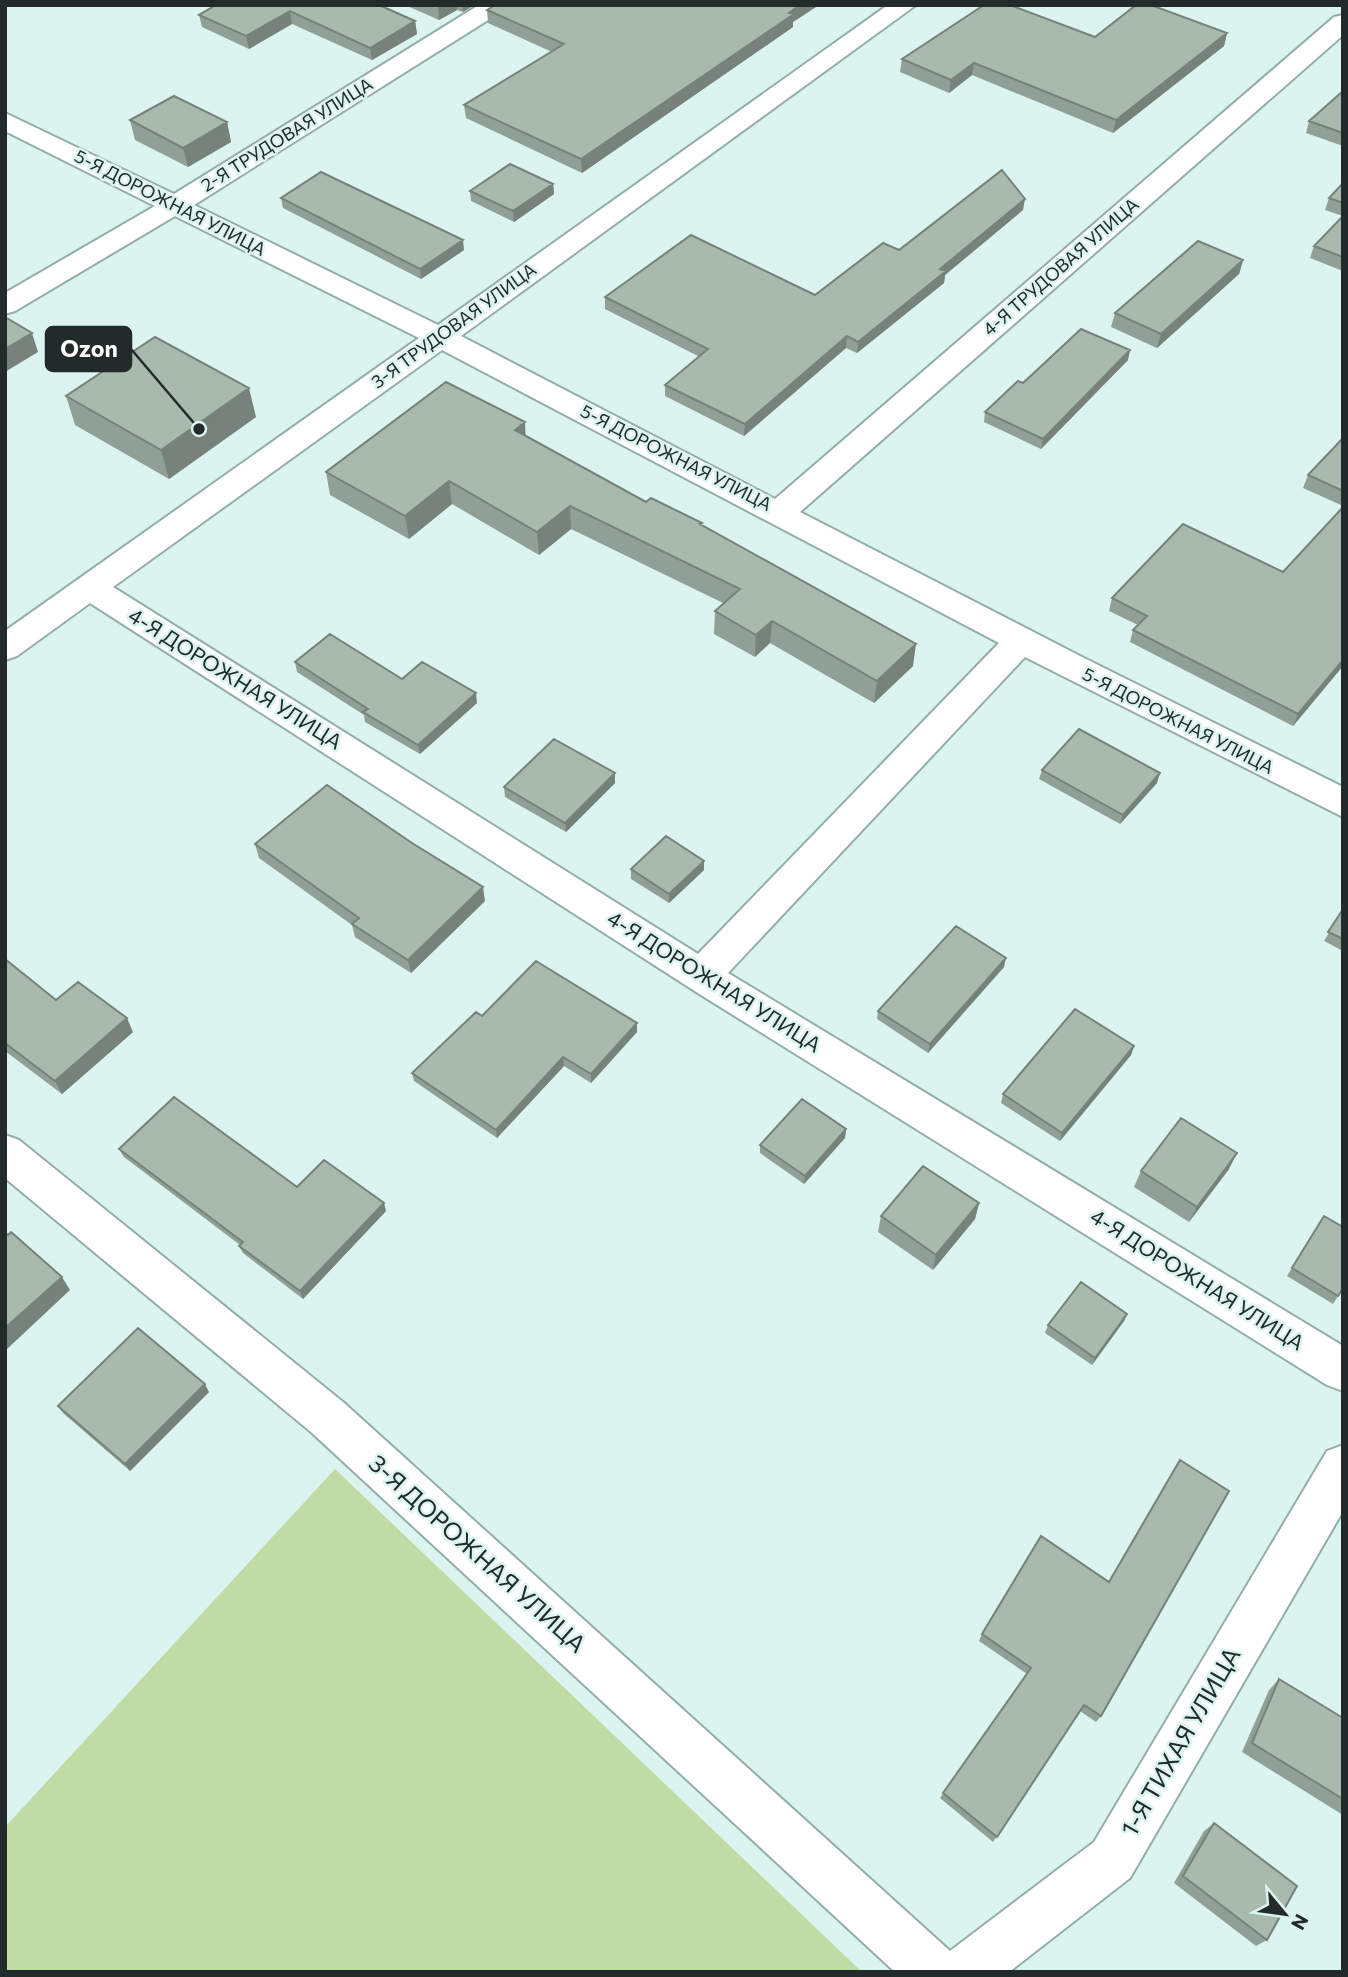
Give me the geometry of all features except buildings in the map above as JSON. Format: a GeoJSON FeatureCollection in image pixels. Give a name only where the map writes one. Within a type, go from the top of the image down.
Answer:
{"type":"FeatureCollection","features":[{"type":"Feature","properties":{"kind":"street","name":"2-Я ТРУДОВАЯ УЛИЦА"},"geometry":{"type":"LineString","coordinates":[[5,305],[175,205],[435,30],[496,5]]}},
{"type":"Feature","properties":{"kind":"street","name":"3-Я ТРУДОВАЯ УЛИЦА"},"geometry":{"type":"LineString","coordinates":[[5,648],[904,5]]}},
{"type":"Feature","properties":{"kind":"street","name":"4-Я ТРУДОВАЯ УЛИЦА"},"geometry":{"type":"LineString","coordinates":[[780,512],[1343,22]]}},
{"type":"Feature","properties":{"kind":"street","name":"5-Я ДОРОЖНАЯ УЛИЦА"},"geometry":{"type":"LineString","coordinates":[[5,121],[440,337],[1022,640],[1337,790]]}},
{"type":"Feature","properties":{"kind":"street","name":"4-Я ДОРОЖНАЯ УЛИЦА"},"geometry":{"type":"LineString","coordinates":[[90,588],[702,975],[1343,1370]]}},
{"type":"Feature","properties":{"kind":"street"},"geometry":{"type":"LineString","coordinates":[[702,975],[1022,640]]}},
{"type":"Feature","properties":{"kind":"street","name":"3-Я ДОРОЖНАЯ УЛИЦА"},"geometry":{"type":"LineString","coordinates":[[5,1153],[327,1417],[934,1972]]}},
{"type":"Feature","properties":{"kind":"street","name":"1-Я ТИХАЯ УЛИЦА"},"geometry":{"type":"LineString","coordinates":[[967,1972],[1112,1860],[1343,1467]]}},
{"type":"Feature","properties":{"kind":"green space"},"geometry":{"type":"Polygon","coordinates":[[[335,1469],[862,1972],[5,1972],[5,1827],[335,1469]]]}},
{"type":"Feature","properties":{"kind":"place","name":"Ozon"},"geometry":{"type":"Point","coordinates":[199,429]}}]}
